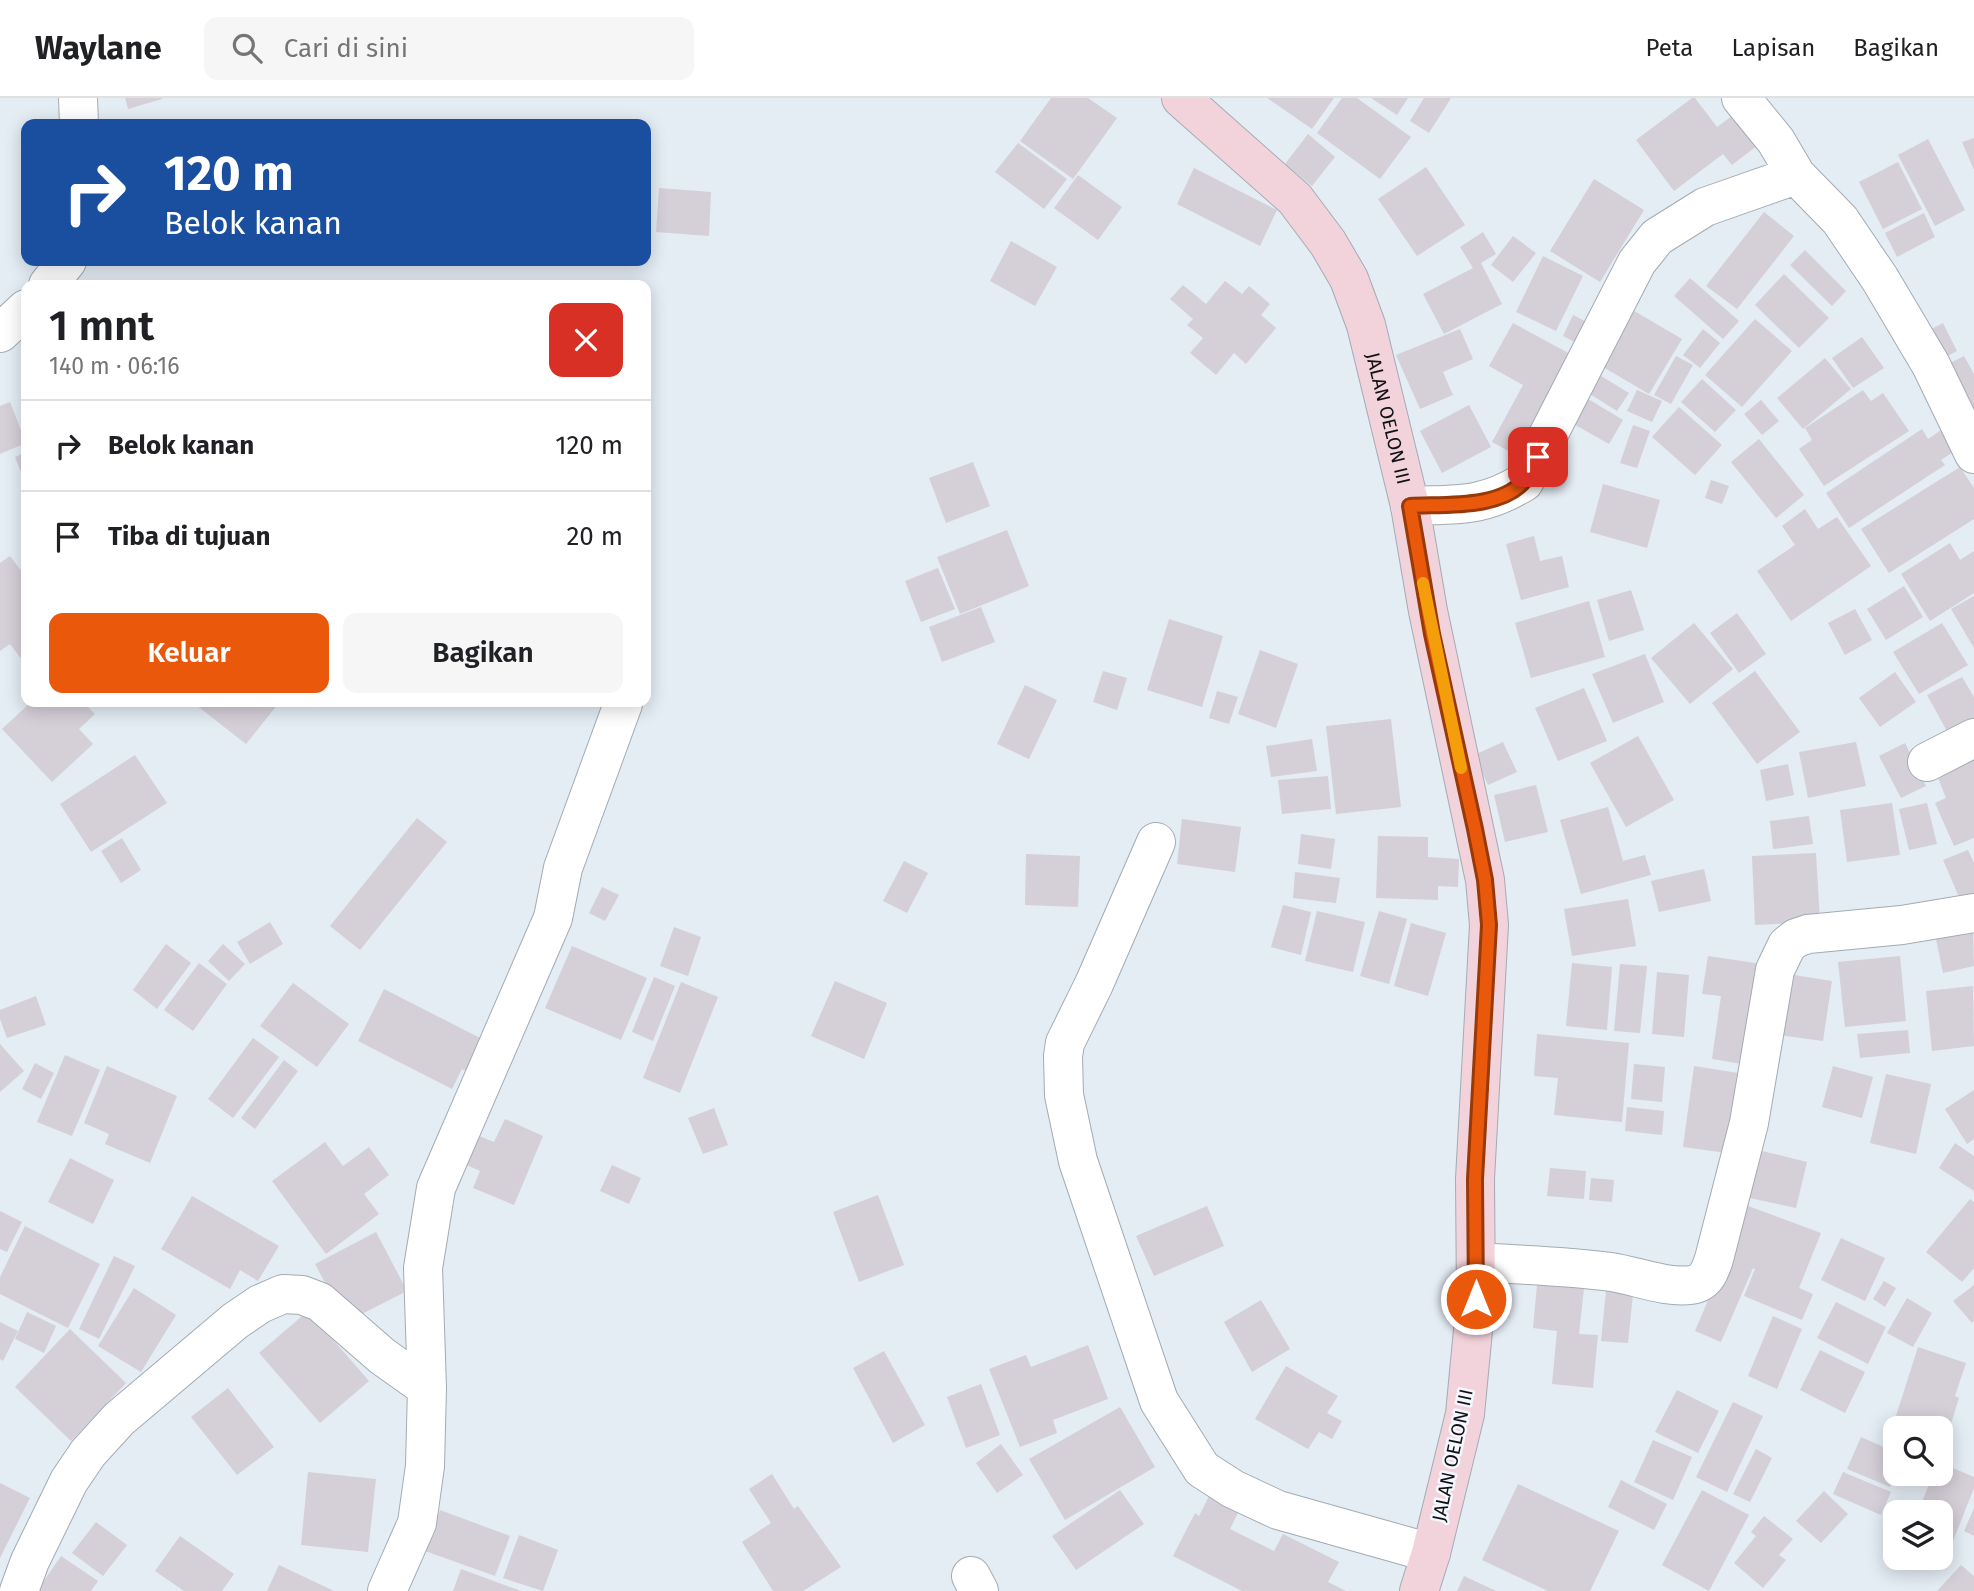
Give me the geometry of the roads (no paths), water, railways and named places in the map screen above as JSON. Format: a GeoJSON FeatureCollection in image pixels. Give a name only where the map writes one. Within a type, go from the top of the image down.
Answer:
{"type":"FeatureCollection","features":[{"type":"Feature","properties":{"kind":"street"},"geometry":{"type":"LineString","coordinates":[[78,98],[79,119]]}},
{"type":"Feature","properties":{"kind":"street","name":"JALAN OELON III"},"geometry":{"type":"LineString","coordinates":[[1181,98],[1295,199],[1328,243],[1349,279],[1366,325],[1410,506],[1433,637],[1485,880],[1489,925],[1475,1179],[1476,1299],[1465,1414],[1419,1591]]}},
{"type":"Feature","properties":{"kind":"street"},"geometry":{"type":"LineString","coordinates":[[1741,98],[1776,141],[1796,175],[1840,220],[1880,279],[1931,365],[1974,454]]}},
{"type":"Feature","properties":{"kind":"street"},"geometry":{"type":"LineString","coordinates":[[1410,506],[1480,503],[1503,495],[1524,482],[1637,262],[1657,237],[1705,208],[1796,175]]}},
{"type":"Feature","properties":{"kind":"street"},"geometry":{"type":"LineString","coordinates":[[52,280],[63,266]]}},
{"type":"Feature","properties":{"kind":"street"},"geometry":{"type":"LineString","coordinates":[[0,333],[21,314]]}},
{"type":"Feature","properties":{"kind":"street"},"geometry":{"type":"LineString","coordinates":[[387,1591],[417,1523],[425,1466],[427,1388],[423,1268],[436,1188],[553,918],[563,869],[622,707]]}},
{"type":"Feature","properties":{"kind":"street"},"geometry":{"type":"LineString","coordinates":[[1927,762],[1974,738]]}},
{"type":"Feature","properties":{"kind":"street"},"geometry":{"type":"LineString","coordinates":[[1156,842],[1094,984],[1068,1036],[1063,1056],[1064,1095],[1077,1161],[1159,1401],[1202,1469],[1233,1489],[1278,1510],[1431,1553]]}},
{"type":"Feature","properties":{"kind":"street"},"geometry":{"type":"LineString","coordinates":[[1476,1262],[1611,1272],[1674,1284],[1692,1285],[1705,1279],[1714,1259],[1749,1123],[1770,992],[1780,956],[1787,945],[1808,934],[1902,925],[1974,913]]}},
{"type":"Feature","properties":{"kind":"street"},"geometry":{"type":"LineString","coordinates":[[19,1591],[30,1561],[69,1481],[88,1453],[119,1419],[235,1321],[260,1304],[283,1294],[302,1295],[320,1302],[382,1356],[427,1388]]}}]}
